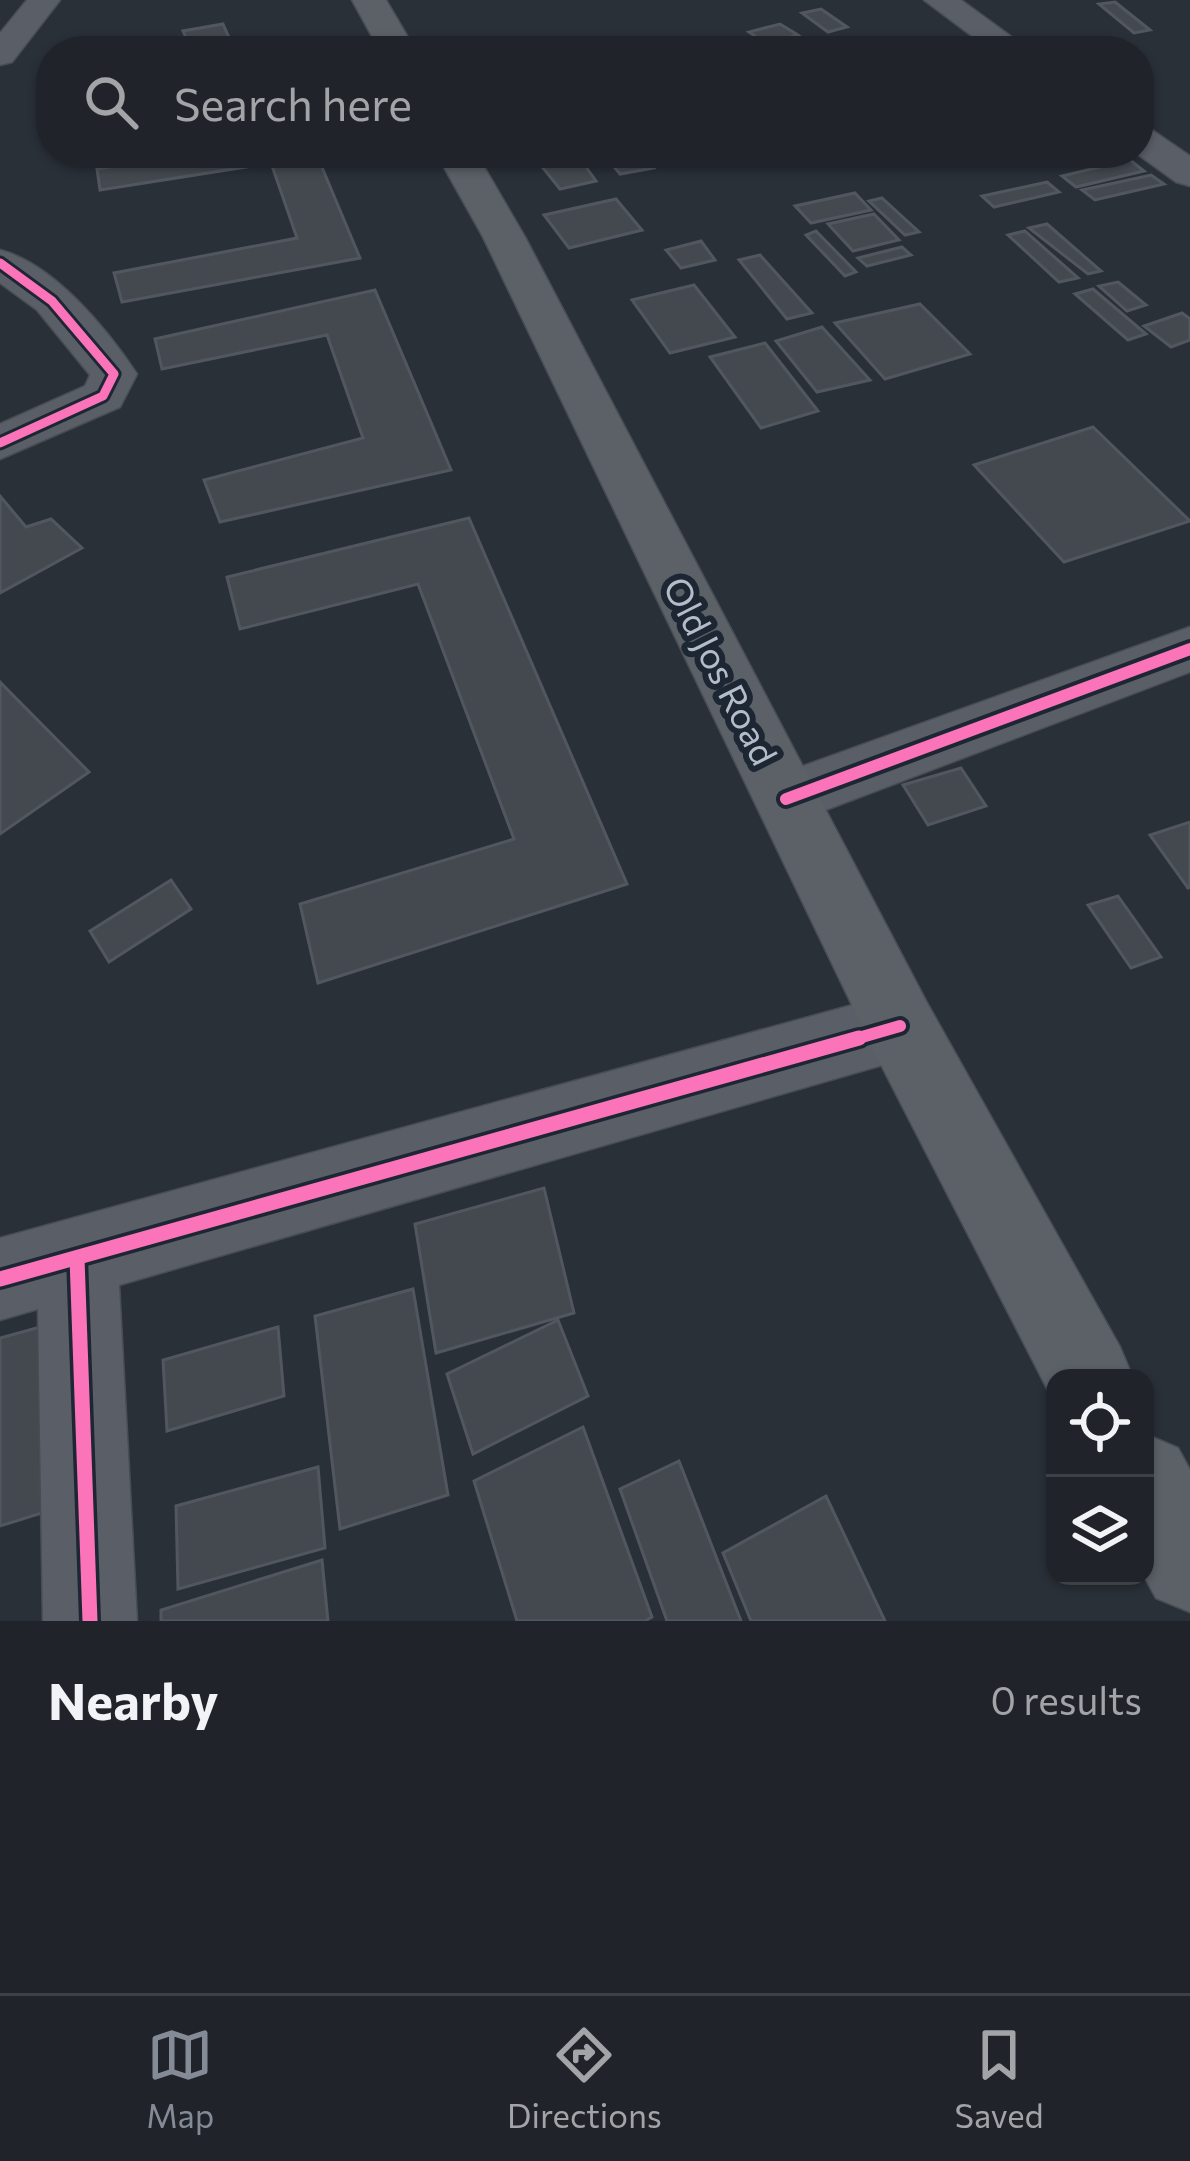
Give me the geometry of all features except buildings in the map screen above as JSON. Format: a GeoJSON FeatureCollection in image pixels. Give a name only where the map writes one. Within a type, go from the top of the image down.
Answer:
{"type":"FeatureCollection","features":[{"type":"Feature","properties":{"kind":"main road"},"geometry":{"type":"LineString","coordinates":[[369,0],[389,36]]}},
{"type":"Feature","properties":{"kind":"main road","name":"Old Jos Road"},"geometry":{"type":"LineString","coordinates":[[465,168],[505,237],[900,1026],[1085,1369]]}},
{"type":"Feature","properties":{"kind":"main road"},"geometry":{"type":"LineString","coordinates":[[1154,1498],[1190,1564]]}},
{"type":"Feature","properties":{"kind":"street"},"geometry":{"type":"LineString","coordinates":[[0,56],[44,0]]}},
{"type":"Feature","properties":{"kind":"street"},"geometry":{"type":"LineString","coordinates":[[940,0],[992,36]]}},
{"type":"Feature","properties":{"kind":"street"},"geometry":{"type":"LineString","coordinates":[[1154,149],[1190,174]]}},
{"type":"Feature","properties":{"kind":"street"},"geometry":{"type":"LineString","coordinates":[[0,263],[52,302],[114,374],[103,396],[0,443]]}},
{"type":"Feature","properties":{"kind":"street"},"geometry":{"type":"LineString","coordinates":[[786,799],[1190,649]]}},
{"type":"Feature","properties":{"kind":"street"},"geometry":{"type":"LineString","coordinates":[[90,1621],[38,1268],[900,1026]]}},
{"type":"Feature","properties":{"kind":"cycle path"},"geometry":{"type":"LineString","coordinates":[[0,263],[52,301],[114,374],[103,396],[0,443]]}},
{"type":"Feature","properties":{"kind":"cycle path"},"geometry":{"type":"LineString","coordinates":[[786,799],[1190,649]]}},
{"type":"Feature","properties":{"kind":"cycle path"},"geometry":{"type":"LineString","coordinates":[[0,1279],[900,1026]]}},
{"type":"Feature","properties":{"kind":"cycle path"},"geometry":{"type":"LineString","coordinates":[[77,1258],[90,1621]]}}]}
